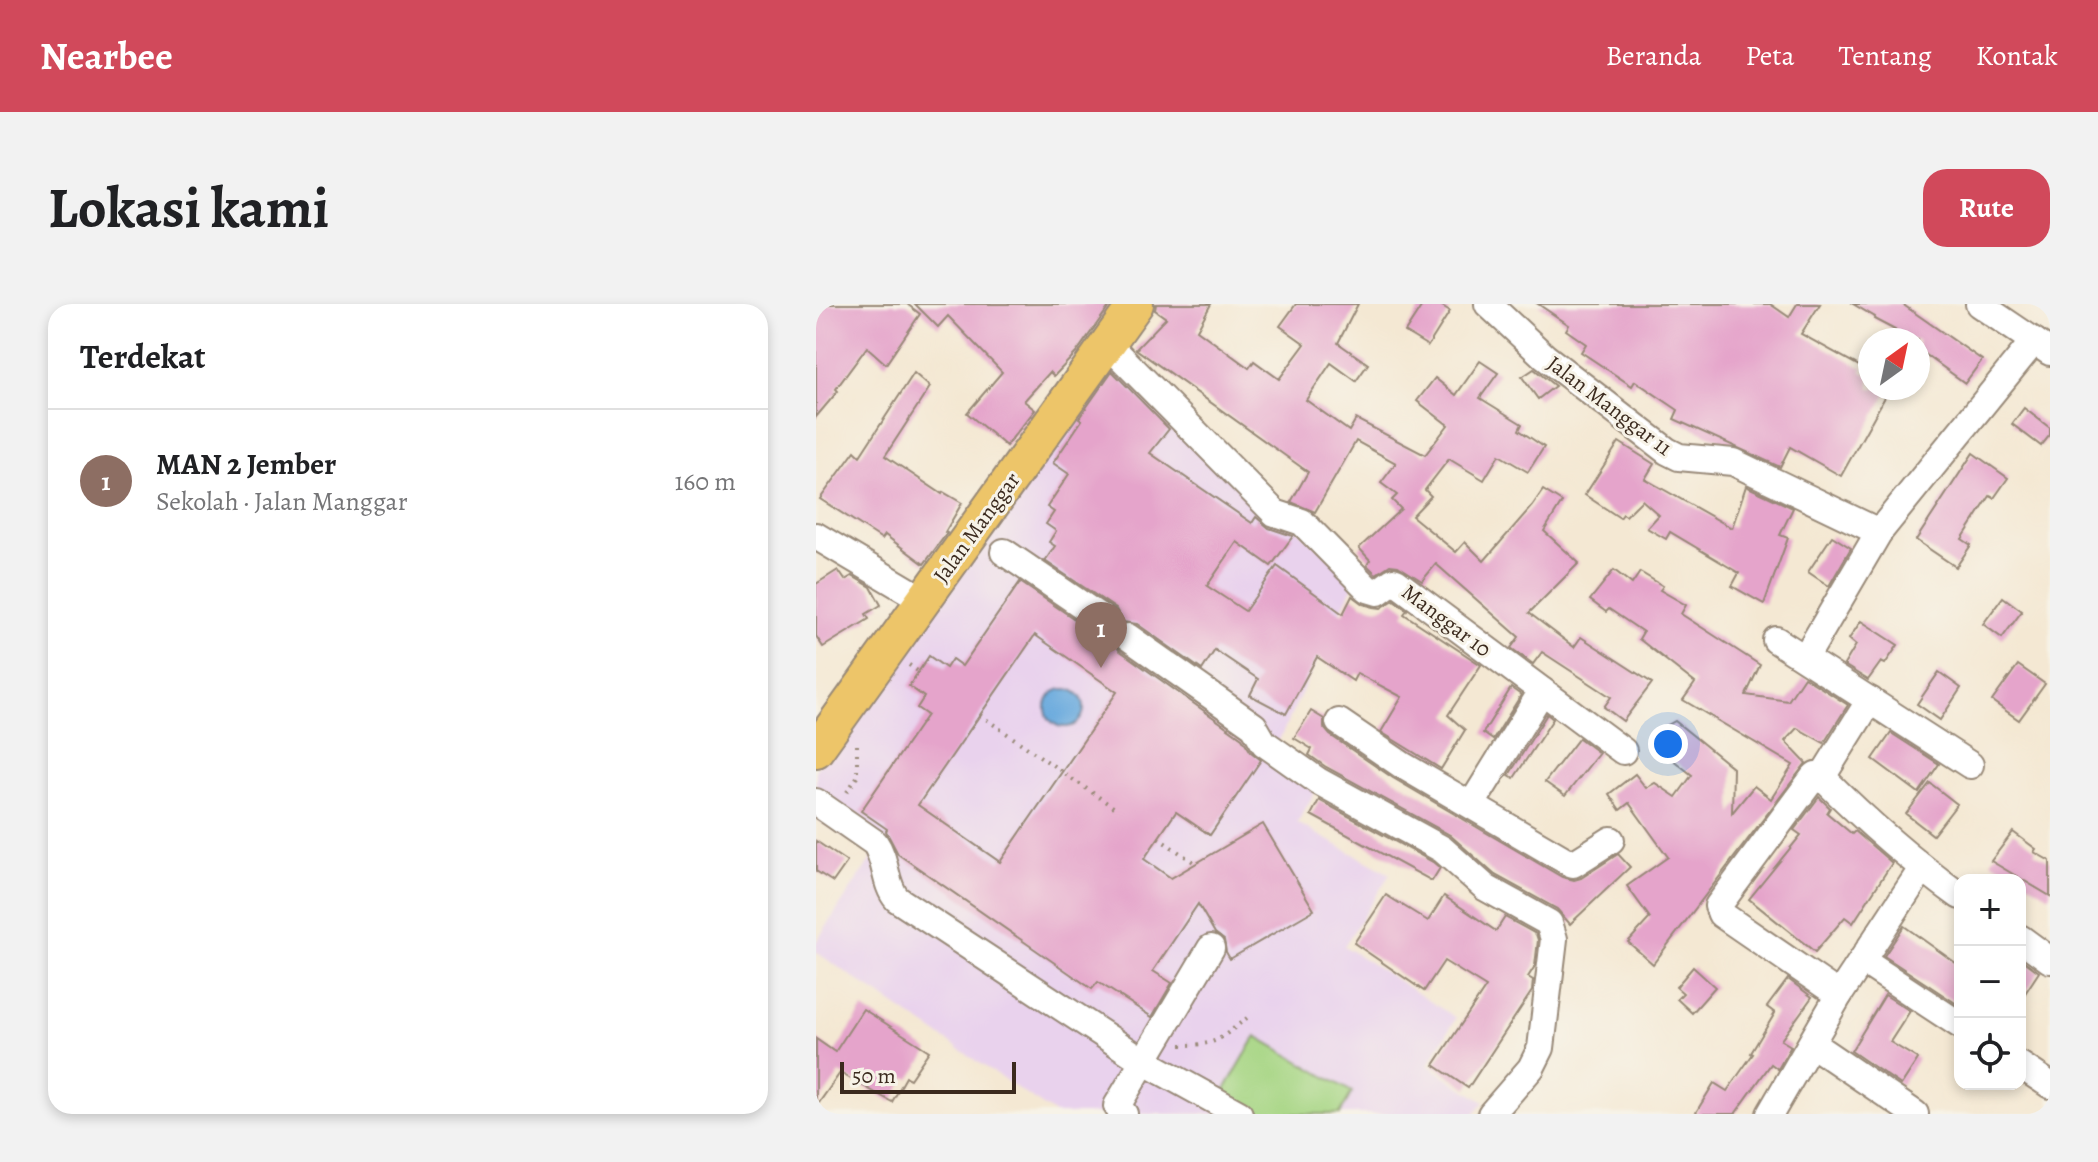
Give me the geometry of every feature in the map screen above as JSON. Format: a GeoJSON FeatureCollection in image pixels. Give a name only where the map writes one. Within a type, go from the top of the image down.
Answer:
{"type":"FeatureCollection","features":[{"type":"Feature","properties":{"kind":"main road","name":"Jalan Manggar"},"geometry":{"type":"LineString","coordinates":[[816,750],[1136,304]]}},
{"type":"Feature","properties":{"kind":"street","name":"Jalan Manggar 11"},"geometry":{"type":"LineString","coordinates":[[1488,304],[1545,357],[1667,451],[1679,457],[1733,462],[1879,532]]}},
{"type":"Feature","properties":{"kind":"street"},"geometry":{"type":"LineString","coordinates":[[1805,658],[1879,532],[2042,347],[1979,304]]}},
{"type":"Feature","properties":{"kind":"street","name":"Manggar 10"},"geometry":{"type":"LineString","coordinates":[[1107,343],[1278,516],[1302,522],[1368,589],[1378,592],[1396,582],[1623,751]]}},
{"type":"Feature","properties":{"kind":"street"},"geometry":{"type":"LineString","coordinates":[[816,536],[924,600]]}},
{"type":"Feature","properties":{"kind":"street"},"geometry":{"type":"LineString","coordinates":[[1004,552],[1254,726],[1264,743],[1318,781],[1442,849],[1486,888],[1549,923],[1554,939],[1541,1048],[1531,1068],[1491,1114]]}},
{"type":"Feature","properties":{"kind":"street"},"geometry":{"type":"LineString","coordinates":[[1776,640],[1970,765]]}},
{"type":"Feature","properties":{"kind":"street"},"geometry":{"type":"LineString","coordinates":[[1472,804],[1542,691]]}},
{"type":"Feature","properties":{"kind":"street"},"geometry":{"type":"LineString","coordinates":[[1822,777],[1870,700]]}},
{"type":"Feature","properties":{"kind":"street"},"geometry":{"type":"LineString","coordinates":[[1339,722],[1402,765],[1573,864],[1611,840]]}},
{"type":"Feature","properties":{"kind":"street"},"geometry":{"type":"LineString","coordinates":[[1839,995],[1719,911],[1718,906],[1816,775],[1822,777],[1922,869],[1954,892]]}},
{"type":"Feature","properties":{"kind":"street"},"geometry":{"type":"LineString","coordinates":[[824,808],[875,843],[892,894],[897,899],[1150,1054],[1239,1114]]}},
{"type":"Feature","properties":{"kind":"street"},"geometry":{"type":"LineString","coordinates":[[1770,1114],[1839,995],[1922,869]]}},
{"type":"Feature","properties":{"kind":"street"},"geometry":{"type":"LineString","coordinates":[[2026,942],[2050,960]]}},
{"type":"Feature","properties":{"kind":"street"},"geometry":{"type":"LineString","coordinates":[[1124,1114],[1117,1106],[1211,948]]}},
{"type":"Feature","properties":{"kind":"street"},"geometry":{"type":"LineString","coordinates":[[1863,961],[1954,1021]]}},
{"type":"Feature","properties":{"kind":"street"},"geometry":{"type":"LineString","coordinates":[[1812,1044],[1915,1114]]}},
{"type":"Feature","properties":{"kind":"street"},"geometry":{"type":"LineString","coordinates":[[2026,1069],[2050,1085]]}},
{"type":"Feature","properties":{"kind":"path"},"geometry":{"type":"LineString","coordinates":[[909,665],[917,654]]}},
{"type":"Feature","properties":{"kind":"path"},"geometry":{"type":"LineString","coordinates":[[980,715],[1116,809]]}},
{"type":"Feature","properties":{"kind":"path"},"geometry":{"type":"LineString","coordinates":[[824,808],[857,777],[858,738]]}},
{"type":"Feature","properties":{"kind":"path"},"geometry":{"type":"LineString","coordinates":[[1158,838],[1195,863]]}},
{"type":"Feature","properties":{"kind":"path"},"geometry":{"type":"LineString","coordinates":[[1150,1054],[1216,1042],[1247,1018]]}},
{"type":"Feature","properties":{"kind":"shaded area"},"geometry":{"type":"Polygon","coordinates":[[[1111,361],[1355,581],[1272,755],[1318,787],[1297,823],[1390,874],[1344,946],[1456,1018],[1428,1065],[1484,1102],[1474,1114],[1055,1114],[816,952],[816,942],[873,856],[816,818],[816,769],[1111,361]]]}},
{"type":"Feature","properties":{"kind":"green space"},"geometry":{"type":"Polygon","coordinates":[[[1256,1036],[1352,1092],[1340,1114],[1258,1114],[1223,1093],[1256,1036]]]}},
{"type":"Feature","properties":{"kind":"water"},"geometry":{"type":"Polygon","coordinates":[[[1065,689],[1079,694],[1084,708],[1079,722],[1065,727],[1051,722],[1046,708],[1051,694],[1065,689]]]}},
{"type":"Feature","properties":{"kind":"building"},"geometry":{"type":"Polygon","coordinates":[[[816,304],[907,304],[920,314],[886,364],[867,347],[836,389],[838,391],[816,417],[816,304]]]}},
{"type":"Feature","properties":{"kind":"building"},"geometry":{"type":"Polygon","coordinates":[[[915,304],[1111,304],[1076,353],[1054,376],[1050,372],[1024,401],[1035,410],[1006,446],[967,413],[1002,372],[948,316],[938,327],[915,304]]]}},
{"type":"Feature","properties":{"kind":"building"},"geometry":{"type":"Polygon","coordinates":[[[1156,304],[1211,304],[1197,330],[1249,368],[1254,361],[1279,379],[1305,344],[1280,326],[1296,304],[1358,304],[1338,343],[1368,364],[1356,381],[1331,363],[1306,400],[1349,431],[1356,419],[1425,455],[1448,425],[1417,401],[1435,378],[1456,395],[1480,361],[1498,373],[1480,398],[1522,424],[1519,430],[1544,447],[1528,472],[1499,455],[1484,480],[1449,459],[1425,490],[1431,496],[1412,516],[1456,552],[1465,542],[1484,561],[1543,490],[1562,502],[1544,531],[1579,563],[1529,613],[1574,647],[1581,637],[1652,683],[1623,721],[1604,707],[1611,697],[1542,652],[1533,664],[1511,648],[1519,637],[1436,564],[1422,581],[1398,566],[1390,565],[1376,574],[1367,565],[1370,560],[1359,548],[1401,509],[1392,500],[1397,495],[1381,483],[1396,463],[1356,441],[1315,512],[1291,502],[1308,472],[1136,349],[1166,318],[1155,310],[1156,304]]]}},
{"type":"Feature","properties":{"kind":"building"},"geometry":{"type":"Polygon","coordinates":[[[1423,304],[1439,304],[1450,311],[1428,346],[1405,332],[1423,304]]]}},
{"type":"Feature","properties":{"kind":"building"},"geometry":{"type":"Polygon","coordinates":[[[1538,304],[1770,304],[1789,317],[1797,304],[1820,304],[1801,334],[1858,365],[1858,400],[1883,400],[1841,476],[1790,447],[1780,467],[1674,419],[1678,410],[1635,381],[1632,386],[1581,352],[1586,344],[1566,330],[1569,325],[1538,304]]]}},
{"type":"Feature","properties":{"kind":"building"},"geometry":{"type":"Polygon","coordinates":[[[1853,304],[1902,304],[1982,360],[1965,383],[1930,358],[1930,328],[1891,328],[1853,304]]]}},
{"type":"Feature","properties":{"kind":"building"},"geometry":{"type":"Polygon","coordinates":[[[1534,369],[1555,386],[1538,399],[1522,377],[1534,369]]]}},
{"type":"Feature","properties":{"kind":"building"},"geometry":{"type":"Polygon","coordinates":[[[1112,371],[1169,429],[1150,453],[1252,523],[1256,517],[1269,528],[1293,536],[1271,566],[1237,542],[1207,586],[1245,611],[1277,566],[1343,614],[1352,596],[1363,604],[1381,608],[1394,600],[1407,610],[1404,614],[1481,665],[1448,715],[1465,730],[1441,769],[1381,732],[1402,697],[1357,673],[1353,681],[1317,657],[1286,714],[1250,695],[1258,679],[1215,650],[1202,670],[1137,624],[1123,622],[1116,609],[1045,561],[1055,546],[1049,542],[1056,531],[1046,524],[1054,512],[1047,507],[1069,474],[1053,463],[1082,420],[1079,418],[1112,371]]]}},
{"type":"Feature","properties":{"kind":"building"},"geometry":{"type":"Polygon","coordinates":[[[914,373],[930,387],[885,456],[942,494],[962,503],[947,533],[924,564],[885,535],[882,539],[820,499],[855,451],[860,456],[914,373]]]}},
{"type":"Feature","properties":{"kind":"building"},"geometry":{"type":"Polygon","coordinates":[[[2024,408],[2050,428],[2050,435],[2041,446],[2012,424],[2024,408]]]}},
{"type":"Feature","properties":{"kind":"building"},"geometry":{"type":"Polygon","coordinates":[[[1619,442],[1654,464],[1645,479],[1732,528],[1746,486],[1793,508],[1780,535],[1788,538],[1764,604],[1732,586],[1739,573],[1670,532],[1666,539],[1647,528],[1659,515],[1642,500],[1620,518],[1585,495],[1619,442]]]}},
{"type":"Feature","properties":{"kind":"building"},"geometry":{"type":"Polygon","coordinates":[[[1973,453],[2008,478],[1994,498],[1990,496],[1962,539],[1971,545],[1956,567],[1916,540],[1973,453]]]}},
{"type":"Feature","properties":{"kind":"building"},"geometry":{"type":"Polygon","coordinates":[[[1832,536],[1851,548],[1829,586],[1808,572],[1832,536]]]}},
{"type":"Feature","properties":{"kind":"building"},"geometry":{"type":"Polygon","coordinates":[[[838,570],[845,580],[852,576],[871,587],[881,605],[866,614],[869,619],[823,647],[816,636],[816,584],[838,570]]]}},
{"type":"Feature","properties":{"kind":"building"},"geometry":{"type":"Polygon","coordinates":[[[1614,570],[1632,584],[1640,572],[1663,586],[1660,590],[1686,605],[1681,614],[1760,665],[1746,695],[1788,701],[1804,677],[1848,705],[1824,743],[1797,728],[1785,741],[1806,763],[1653,964],[1628,942],[1650,918],[1627,886],[1668,857],[1629,803],[1620,810],[1609,794],[1635,774],[1646,788],[1655,783],[1676,797],[1692,775],[1667,755],[1654,733],[1675,721],[1733,768],[1732,813],[1754,786],[1771,799],[1793,765],[1683,700],[1695,683],[1639,639],[1643,632],[1590,600],[1614,570]]]}},
{"type":"Feature","properties":{"kind":"building"},"geometry":{"type":"Polygon","coordinates":[[[1020,582],[1098,635],[1112,637],[1119,650],[1242,738],[1261,760],[1210,835],[1176,812],[1144,859],[1171,878],[1263,824],[1314,910],[1230,959],[1224,940],[1215,933],[1198,904],[1153,971],[1172,983],[1152,1017],[1098,982],[1092,989],[898,854],[887,829],[861,811],[927,715],[917,708],[924,697],[909,686],[929,656],[946,668],[952,659],[962,666],[1020,582]],[[1035,635],[918,805],[1000,862],[1117,692],[1035,635]]]}},
{"type":"Feature","properties":{"kind":"building"},"geometry":{"type":"Polygon","coordinates":[[[2003,597],[2022,611],[2002,638],[1983,624],[2003,597]]]}},
{"type":"Feature","properties":{"kind":"building"},"geometry":{"type":"Polygon","coordinates":[[[1861,621],[1898,645],[1885,664],[1881,662],[1868,680],[1844,665],[1856,645],[1849,639],[1861,621]]]}},
{"type":"Feature","properties":{"kind":"building"},"geometry":{"type":"Polygon","coordinates":[[[2018,665],[2045,684],[2019,720],[1992,701],[2018,665]]]}},
{"type":"Feature","properties":{"kind":"building"},"geometry":{"type":"Polygon","coordinates":[[[1939,672],[1961,688],[1940,720],[1917,704],[1939,672]]]}},
{"type":"Feature","properties":{"kind":"building"},"geometry":{"type":"Polygon","coordinates":[[[1511,688],[1521,695],[1493,740],[1483,733],[1511,688]]]}},
{"type":"Feature","properties":{"kind":"building"},"geometry":{"type":"Polygon","coordinates":[[[1311,711],[1324,719],[1324,728],[1330,735],[1393,778],[1562,877],[1581,878],[1618,854],[1630,867],[1570,924],[1557,909],[1495,875],[1450,835],[1309,755],[1312,749],[1294,738],[1311,711]]]}},
{"type":"Feature","properties":{"kind":"building"},"geometry":{"type":"Polygon","coordinates":[[[1547,714],[1553,719],[1514,778],[1509,775],[1547,714]]]}},
{"type":"Feature","properties":{"kind":"building"},"geometry":{"type":"Polygon","coordinates":[[[1891,733],[1939,764],[1919,793],[1873,759],[1891,733]]]}},
{"type":"Feature","properties":{"kind":"building"},"geometry":{"type":"Polygon","coordinates":[[[1579,738],[1599,753],[1565,796],[1545,782],[1579,738]]]}},
{"type":"Feature","properties":{"kind":"building"},"geometry":{"type":"Polygon","coordinates":[[[1930,783],[1957,804],[1933,835],[1906,814],[1930,783]]]}},
{"type":"Feature","properties":{"kind":"building"},"geometry":{"type":"Polygon","coordinates":[[[1819,797],[1830,808],[1827,813],[1852,834],[1855,831],[1892,863],[1853,923],[1845,917],[1815,952],[1749,899],[1801,835],[1794,830],[1819,797]]]}},
{"type":"Feature","properties":{"kind":"building"},"geometry":{"type":"Polygon","coordinates":[[[1319,800],[1433,862],[1440,868],[1432,881],[1311,815],[1319,800]]]}},
{"type":"Feature","properties":{"kind":"building"},"geometry":{"type":"Polygon","coordinates":[[[2013,832],[2036,849],[2034,852],[2050,861],[2050,896],[2026,882],[2026,874],[2013,874],[1991,861],[2013,832]]]}},
{"type":"Feature","properties":{"kind":"building"},"geometry":{"type":"Polygon","coordinates":[[[816,841],[847,862],[833,882],[816,871],[816,841]]]}},
{"type":"Feature","properties":{"kind":"building"},"geometry":{"type":"Polygon","coordinates":[[[1386,895],[1428,921],[1444,896],[1496,931],[1505,917],[1536,934],[1535,966],[1528,977],[1533,980],[1532,991],[1468,1088],[1434,1065],[1486,987],[1444,961],[1424,991],[1354,943],[1386,895]]]}},
{"type":"Feature","properties":{"kind":"building"},"geometry":{"type":"Polygon","coordinates":[[[1904,926],[1954,962],[1954,1002],[1884,956],[1904,926]]]}},
{"type":"Feature","properties":{"kind":"building"},"geometry":{"type":"Polygon","coordinates":[[[2026,962],[2039,972],[2026,992],[2026,962]]]}},
{"type":"Feature","properties":{"kind":"building"},"geometry":{"type":"Polygon","coordinates":[[[1693,967],[1715,987],[1692,1013],[1677,999],[1683,993],[1676,987],[1693,967]]]}},
{"type":"Feature","properties":{"kind":"building"},"geometry":{"type":"Polygon","coordinates":[[[1788,979],[1812,997],[1781,1040],[1791,1046],[1778,1069],[1771,1064],[1735,1114],[1695,1114],[1714,1083],[1727,1091],[1753,1054],[1775,1013],[1767,1007],[1788,979]]]}},
{"type":"Feature","properties":{"kind":"building"},"geometry":{"type":"Polygon","coordinates":[[[1885,995],[1910,1011],[1890,1042],[1918,1059],[1901,1085],[1851,1051],[1885,995]]]}},
{"type":"Feature","properties":{"kind":"building"},"geometry":{"type":"Polygon","coordinates":[[[863,1009],[929,1051],[910,1079],[906,1077],[892,1102],[840,1073],[816,1107],[816,1039],[835,1052],[863,1009]]]}},
{"type":"Feature","properties":{"kind":"place","name":"MAN 2 Jember"},"geometry":{"type":"Point","coordinates":[1101,668]}}]}
